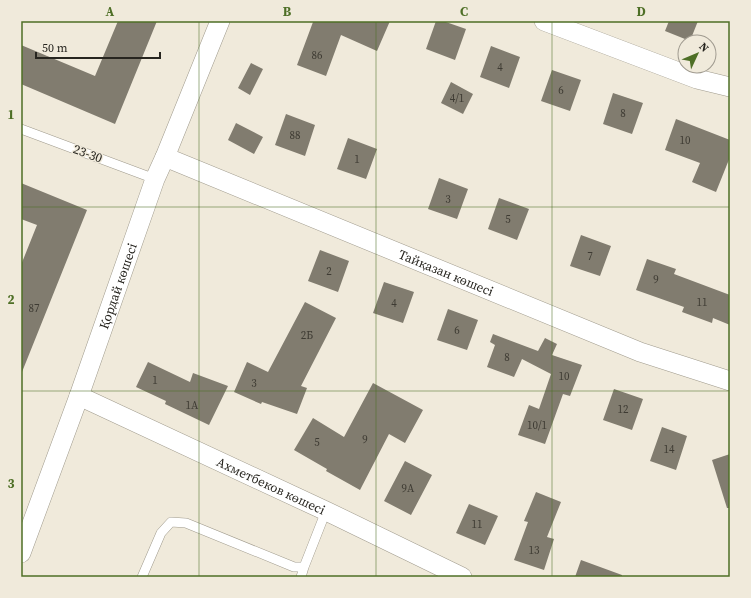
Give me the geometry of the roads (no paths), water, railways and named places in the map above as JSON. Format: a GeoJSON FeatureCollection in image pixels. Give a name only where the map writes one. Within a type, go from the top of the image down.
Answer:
{"type":"FeatureCollection","features":[{"type":"Feature","properties":{"kind":"street","name":"Қордай көшесі"},"geometry":{"type":"LineString","coordinates":[[21,553],[79,396],[155,179],[220,21]]}},
{"type":"Feature","properties":{"kind":"street"},"geometry":{"type":"LineString","coordinates":[[544,21],[697,79],[730,86]]}},
{"type":"Feature","properties":{"kind":"street","name":"Тайқазан көшесі"},"geometry":{"type":"LineString","coordinates":[[165,157],[640,352],[730,381]]}},
{"type":"Feature","properties":{"kind":"street","name":"Ахметбеков көшесі"},"geometry":{"type":"LineString","coordinates":[[79,396],[326,511],[462,577]]}},
{"type":"Feature","properties":{"kind":"lane","name":"23-30"},"geometry":{"type":"LineString","coordinates":[[21,129],[155,179]]}},
{"type":"Feature","properties":{"kind":"lane"},"geometry":{"type":"LineString","coordinates":[[300,577],[326,511]]}},
{"type":"Feature","properties":{"kind":"lane"},"geometry":{"type":"LineString","coordinates":[[142,577],[161,533],[171,522],[186,523],[294,567],[304,567]]}}]}
